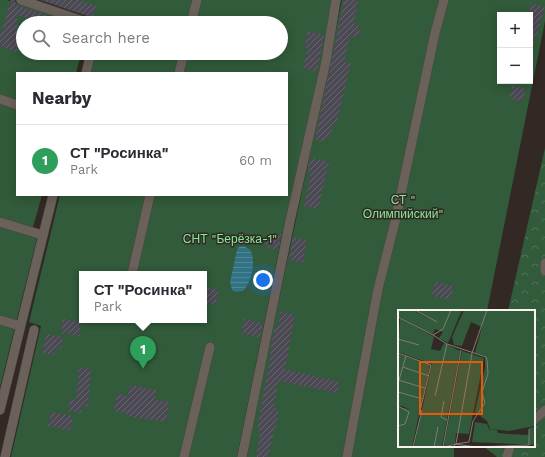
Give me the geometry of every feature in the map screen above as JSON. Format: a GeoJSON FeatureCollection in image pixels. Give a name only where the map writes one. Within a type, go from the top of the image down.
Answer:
{"type":"FeatureCollection","features":[{"type":"Feature","properties":{"kind":"lane"},"geometry":{"type":"LineString","coordinates":[[21,0],[68,16]]}},
{"type":"Feature","properties":{"kind":"lane"},"geometry":{"type":"LineString","coordinates":[[193,16],[197,0]]}},
{"type":"Feature","properties":{"kind":"lane"},"geometry":{"type":"LineString","coordinates":[[242,457],[290,221],[326,61],[336,0]]}},
{"type":"Feature","properties":{"kind":"lane"},"geometry":{"type":"LineString","coordinates":[[347,457],[378,289],[395,222],[435,33],[444,0]]}},
{"type":"Feature","properties":{"kind":"lane"},"geometry":{"type":"LineString","coordinates":[[86,72],[89,60]]}},
{"type":"Feature","properties":{"kind":"lane"},"geometry":{"type":"LineString","coordinates":[[179,72],[182,60]]}},
{"type":"Feature","properties":{"kind":"lane"},"geometry":{"type":"LineString","coordinates":[[0,99],[16,105]]}},
{"type":"Feature","properties":{"kind":"lane"},"geometry":{"type":"LineString","coordinates":[[0,410],[53,196]]}},
{"type":"Feature","properties":{"kind":"lane"},"geometry":{"type":"LineString","coordinates":[[133,271],[150,196]]}},
{"type":"Feature","properties":{"kind":"lane"},"geometry":{"type":"LineString","coordinates":[[0,222],[42,235]]}},
{"type":"Feature","properties":{"kind":"lane"},"geometry":{"type":"LineString","coordinates":[[545,263],[545,272]]}},
{"type":"Feature","properties":{"kind":"lane"},"geometry":{"type":"LineString","coordinates":[[0,320],[20,326]]}},
{"type":"Feature","properties":{"kind":"lane"},"geometry":{"type":"LineString","coordinates":[[5,457],[34,330]]}},
{"type":"Feature","properties":{"kind":"lane"},"geometry":{"type":"LineString","coordinates":[[184,457],[210,347]]}},
{"type":"Feature","properties":{"kind":"lane"},"geometry":{"type":"LineString","coordinates":[[535,419],[545,410]]}},
{"type":"Feature","properties":{"kind":"lane"},"geometry":{"type":"LineString","coordinates":[[507,457],[510,447]]}},
{"type":"Feature","properties":{"kind":"green space"},"geometry":{"type":"Polygon","coordinates":[[[0,0],[7,0],[56,16],[16,16],[16,60],[79,60],[76,72],[16,72],[16,196],[42,196],[33,227],[28,235],[37,238],[0,387],[0,0]]]}},
{"type":"Feature","properties":{"kind":"green space","name":"СНТ \"Берёзка-1\""},"geometry":{"type":"Polygon","coordinates":[[[43,0],[333,0],[325,54],[282,235],[237,457],[11,457],[41,326],[29,322],[60,196],[288,196],[288,72],[91,72],[94,60],[288,60],[288,16],[94,16],[43,0]]]}},
{"type":"Feature","properties":{"kind":"green space","name":"СТ \" Олимпийский\""},"geometry":{"type":"Polygon","coordinates":[[[342,0],[545,0],[545,21],[533,81],[533,12],[497,12],[497,84],[532,84],[487,310],[398,310],[398,447],[456,447],[454,448],[454,457],[247,457],[261,383],[342,0]]]}},
{"type":"Feature","properties":{"kind":"green space"},"geometry":{"type":"Polygon","coordinates":[[[545,148],[545,457],[497,457],[484,447],[535,447],[535,310],[508,310],[545,148]]]}},
{"type":"Feature","properties":{"kind":"water"},"geometry":{"type":"Polygon","coordinates":[[[244,246],[250,250],[252,254],[253,265],[251,277],[243,291],[235,292],[232,290],[230,282],[237,250],[239,247],[244,246]]]}},
{"type":"Feature","properties":{"kind":"building"},"geometry":{"type":"Polygon","coordinates":[[[11,0],[15,0],[16,4],[19,6],[49,16],[16,16],[16,52],[0,46],[0,36],[11,0]]]}},
{"type":"Feature","properties":{"kind":"building"},"geometry":{"type":"Polygon","coordinates":[[[40,0],[79,0],[96,6],[94,16],[87,16],[40,0]]]}},
{"type":"Feature","properties":{"kind":"building"},"geometry":{"type":"Polygon","coordinates":[[[344,0],[358,0],[354,24],[360,26],[358,38],[350,36],[344,62],[351,63],[336,125],[333,124],[331,137],[326,136],[325,142],[315,139],[344,0]]]}},
{"type":"Feature","properties":{"kind":"building"},"geometry":{"type":"Polygon","coordinates":[[[530,3],[545,8],[533,46],[533,12],[530,12],[530,3]]]}},
{"type":"Feature","properties":{"kind":"building"},"geometry":{"type":"Polygon","coordinates":[[[308,31],[324,35],[317,72],[303,68],[308,48],[304,48],[308,31]]]}},
{"type":"Feature","properties":{"kind":"building"},"geometry":{"type":"Polygon","coordinates":[[[513,85],[526,89],[522,102],[509,98],[513,85]]]}},
{"type":"Feature","properties":{"kind":"building"},"geometry":{"type":"Polygon","coordinates":[[[310,158],[329,162],[318,209],[304,206],[311,172],[307,171],[310,158]]]}},
{"type":"Feature","properties":{"kind":"building"},"geometry":{"type":"Polygon","coordinates":[[[269,232],[281,235],[278,250],[265,247],[269,232]]]}},
{"type":"Feature","properties":{"kind":"building"},"geometry":{"type":"Polygon","coordinates":[[[293,237],[307,241],[303,263],[289,260],[293,237]]]}},
{"type":"Feature","properties":{"kind":"building"},"geometry":{"type":"Polygon","coordinates":[[[435,282],[454,286],[451,300],[432,296],[435,282]]]}},
{"type":"Feature","properties":{"kind":"building"},"geometry":{"type":"Polygon","coordinates":[[[207,288],[219,290],[215,305],[207,304],[207,288]]]}},
{"type":"Feature","properties":{"kind":"building"},"geometry":{"type":"Polygon","coordinates":[[[281,311],[295,315],[285,369],[340,382],[337,393],[278,381],[274,408],[279,409],[268,457],[256,457],[260,431],[257,430],[270,352],[275,326],[278,327],[281,311]]]}},
{"type":"Feature","properties":{"kind":"building"},"geometry":{"type":"Polygon","coordinates":[[[63,319],[81,323],[79,336],[61,333],[63,319]]]}},
{"type":"Feature","properties":{"kind":"building"},"geometry":{"type":"Polygon","coordinates":[[[244,319],[263,323],[260,338],[241,333],[244,319]]]}},
{"type":"Feature","properties":{"kind":"building"},"geometry":{"type":"Polygon","coordinates":[[[46,334],[63,337],[61,349],[55,348],[54,355],[42,353],[46,334]]]}},
{"type":"Feature","properties":{"kind":"building"},"geometry":{"type":"Polygon","coordinates":[[[79,368],[91,369],[88,407],[82,406],[81,413],[68,411],[70,399],[76,400],[79,368]]]}},
{"type":"Feature","properties":{"kind":"building"},"geometry":{"type":"Polygon","coordinates":[[[130,385],[156,390],[155,400],[169,402],[166,422],[127,416],[128,414],[114,411],[117,394],[128,396],[130,385]]]}},
{"type":"Feature","properties":{"kind":"building"},"geometry":{"type":"Polygon","coordinates":[[[51,412],[73,416],[70,431],[48,426],[51,412]]]}},
{"type":"Feature","properties":{"kind":"place","name":"СТ \"Росинка\""},"geometry":{"type":"Point","coordinates":[143,369]}}]}
